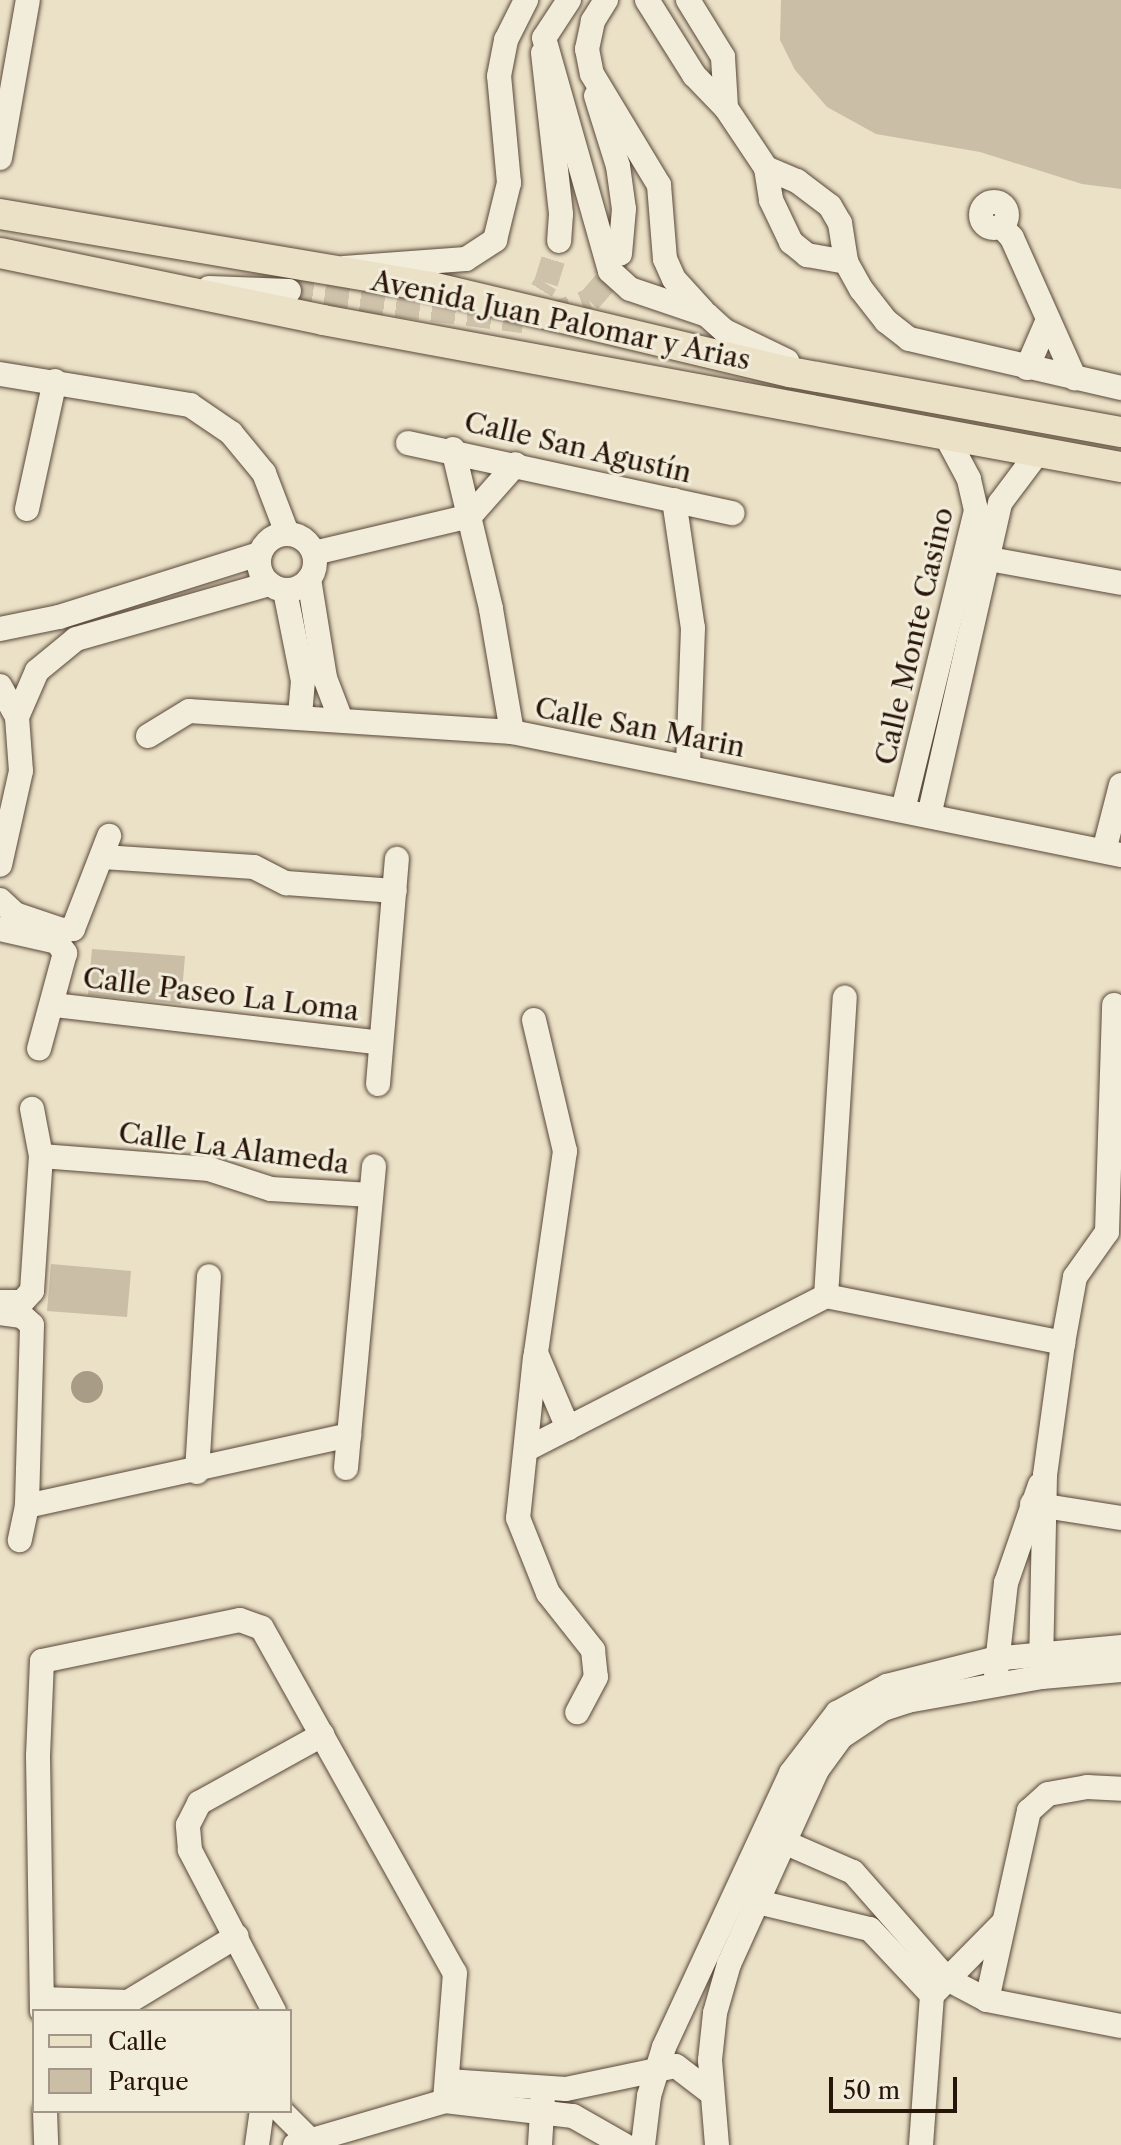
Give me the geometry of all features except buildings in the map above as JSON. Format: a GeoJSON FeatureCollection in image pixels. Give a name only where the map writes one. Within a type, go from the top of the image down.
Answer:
{"type":"FeatureCollection","features":[{"type":"Feature","properties":{"kind":"main road","name":"Avenida Juan Palomar y Arias"},"geometry":{"type":"LineString","coordinates":[[0,214],[590,320],[841,382],[1121,432]]}},
{"type":"Feature","properties":{"kind":"main road","name":"Avenida Juan Palomar y Arias"},"geometry":{"type":"LineString","coordinates":[[0,253],[167,289],[1121,467]]}},
{"type":"Feature","properties":{"kind":"street"},"geometry":{"type":"LineString","coordinates":[[0,158],[28,0]]}},
{"type":"Feature","properties":{"kind":"street"},"geometry":{"type":"LineString","coordinates":[[327,271],[386,261],[466,259],[495,240],[509,183],[499,76],[511,30],[526,0]]}},
{"type":"Feature","properties":{"kind":"street"},"geometry":{"type":"LineString","coordinates":[[559,241],[561,214],[541,67],[544,38],[569,0]]}},
{"type":"Feature","properties":{"kind":"street"},"geometry":{"type":"LineString","coordinates":[[606,0],[593,21],[587,49],[618,166],[624,209],[620,254]]}},
{"type":"Feature","properties":{"kind":"street"},"geometry":{"type":"LineString","coordinates":[[647,0],[694,75],[726,108],[766,168],[771,200],[791,242],[807,255],[846,262]]}},
{"type":"Feature","properties":{"kind":"street"},"geometry":{"type":"LineString","coordinates":[[688,0],[723,57],[726,108]]}},
{"type":"Feature","properties":{"kind":"street"},"geometry":{"type":"LineString","coordinates":[[511,30],[544,38]]}},
{"type":"Feature","properties":{"kind":"street"},"geometry":{"type":"LineString","coordinates":[[544,38],[610,271],[645,296],[707,315]]}},
{"type":"Feature","properties":{"kind":"street"},"geometry":{"type":"LineString","coordinates":[[592,74],[659,185],[665,259],[674,279],[707,315],[758,350],[841,382]]}},
{"type":"Feature","properties":{"kind":"street"},"geometry":{"type":"LineString","coordinates":[[766,168],[797,181],[830,206],[843,232],[846,262],[886,321],[909,339],[1121,388]]}},
{"type":"Feature","properties":{"kind":"street"},"geometry":{"type":"LineString","coordinates":[[1001,226],[1012,238],[1047,322],[1061,341],[1075,379]]}},
{"type":"Feature","properties":{"kind":"street"},"geometry":{"type":"LineString","coordinates":[[167,289],[289,291]]}},
{"type":"Feature","properties":{"kind":"street"},"geometry":{"type":"LineString","coordinates":[[1027,368],[1047,322]]}},
{"type":"Feature","properties":{"kind":"street"},"geometry":{"type":"LineString","coordinates":[[0,374],[190,405],[231,433],[264,473],[287,533]]}},
{"type":"Feature","properties":{"kind":"street"},"geometry":{"type":"LineString","coordinates":[[27,509],[55,381]]}},
{"type":"Feature","properties":{"kind":"street","name":"Calle Monte Casino"},"geometry":{"type":"LineString","coordinates":[[929,816],[977,557],[977,501],[945,434]]}},
{"type":"Feature","properties":{"kind":"street","name":"Calle San Agustín"},"geometry":{"type":"LineString","coordinates":[[408,443],[453,449],[733,513]]}},
{"type":"Feature","properties":{"kind":"street"},"geometry":{"type":"LineString","coordinates":[[453,449],[470,516],[512,732]]}},
{"type":"Feature","properties":{"kind":"street","name":"Calle Monte Casino"},"geometry":{"type":"LineString","coordinates":[[903,810],[977,557],[1000,503],[1039,451]]}},
{"type":"Feature","properties":{"kind":"street"},"geometry":{"type":"LineString","coordinates":[[314,553],[470,516],[516,464]]}},
{"type":"Feature","properties":{"kind":"street"},"geometry":{"type":"LineString","coordinates":[[969,479],[985,486],[1012,484]]}},
{"type":"Feature","properties":{"kind":"street"},"geometry":{"type":"LineString","coordinates":[[674,500],[693,628],[688,767]]}},
{"type":"Feature","properties":{"kind":"street"},"geometry":{"type":"LineString","coordinates":[[0,629],[50,620],[259,554],[270,539],[287,533],[304,539],[314,553],[309,579],[314,679],[300,715]]}},
{"type":"Feature","properties":{"kind":"street"},"geometry":{"type":"LineString","coordinates":[[259,554],[260,570],[277,587],[314,679],[340,717]]}},
{"type":"Feature","properties":{"kind":"street"},"geometry":{"type":"LineString","coordinates":[[977,557],[1121,583]]}},
{"type":"Feature","properties":{"kind":"street"},"geometry":{"type":"LineString","coordinates":[[0,865],[21,771],[17,717],[28,686],[61,648],[76,639],[309,579]]}},
{"type":"Feature","properties":{"kind":"street"},"geometry":{"type":"LineString","coordinates":[[50,620],[61,648]]}},
{"type":"Feature","properties":{"kind":"street"},"geometry":{"type":"LineString","coordinates":[[0,686],[17,717]]}},
{"type":"Feature","properties":{"kind":"street","name":"Calle San Marin"},"geometry":{"type":"LineString","coordinates":[[148,736],[189,711],[340,717],[512,732],[1112,853]]}},
{"type":"Feature","properties":{"kind":"street"},"geometry":{"type":"LineString","coordinates":[[1112,853],[1121,785]]}},
{"type":"Feature","properties":{"kind":"street","name":"Calle Paseo La Loma"},"geometry":{"type":"LineString","coordinates":[[0,900],[15,914],[62,930],[73,929],[106,846],[254,867],[286,883],[395,891]]}},
{"type":"Feature","properties":{"kind":"street","name":"Calle Paseo La Loma"},"geometry":{"type":"LineString","coordinates":[[378,1084],[397,859]]}},
{"type":"Feature","properties":{"kind":"street","name":"Calle Paseo La Loma"},"geometry":{"type":"LineString","coordinates":[[0,929],[62,946],[54,1005],[39,1049]]}},
{"type":"Feature","properties":{"kind":"street"},"geometry":{"type":"LineString","coordinates":[[826,1296],[845,998]]}},
{"type":"Feature","properties":{"kind":"street","name":"Calle Paseo La Loma"},"geometry":{"type":"LineString","coordinates":[[54,1005],[381,1043]]}},
{"type":"Feature","properties":{"kind":"street"},"geometry":{"type":"LineString","coordinates":[[1042,1677],[1039,1652],[1039,1505],[1075,1277],[1107,1232],[1114,1005]]}},
{"type":"Feature","properties":{"kind":"street"},"geometry":{"type":"LineString","coordinates":[[534,1020],[565,1151],[536,1353],[518,1518],[548,1593],[593,1650],[596,1677],[577,1712]]}},
{"type":"Feature","properties":{"kind":"street"},"geometry":{"type":"LineString","coordinates":[[0,1302],[22,1302],[32,1291],[41,1156],[32,1109]]}},
{"type":"Feature","properties":{"kind":"street","name":"Calle La Alameda"},"geometry":{"type":"LineString","coordinates":[[41,1156],[209,1169],[271,1189],[371,1195]]}},
{"type":"Feature","properties":{"kind":"street","name":"Calle La Alameda"},"geometry":{"type":"LineString","coordinates":[[346,1468],[374,1166]]}},
{"type":"Feature","properties":{"kind":"street"},"geometry":{"type":"LineString","coordinates":[[197,1472],[209,1276]]}},
{"type":"Feature","properties":{"kind":"street"},"geometry":{"type":"LineString","coordinates":[[527,1449],[826,1296],[1063,1343]]}},
{"type":"Feature","properties":{"kind":"street"},"geometry":{"type":"LineString","coordinates":[[0,1313],[22,1316],[32,1325],[27,1506],[20,1540]]}},
{"type":"Feature","properties":{"kind":"street"},"geometry":{"type":"LineString","coordinates":[[536,1353],[568,1428]]}},
{"type":"Feature","properties":{"kind":"street"},"geometry":{"type":"LineString","coordinates":[[27,1506],[197,1472],[349,1435]]}},
{"type":"Feature","properties":{"kind":"street"},"geometry":{"type":"LineString","coordinates":[[1039,1505],[1121,1518]]}},
{"type":"Feature","properties":{"kind":"street"},"geometry":{"type":"LineString","coordinates":[[998,1683],[993,1659],[1006,1583],[1039,1505]]}},
{"type":"Feature","properties":{"kind":"street"},"geometry":{"type":"LineString","coordinates":[[237,1936],[128,2002],[42,2005],[42,1661],[240,1620],[262,1628],[455,1973],[447,2091]]}},
{"type":"Feature","properties":{"kind":"street"},"geometry":{"type":"LineString","coordinates":[[643,2145],[657,2069],[791,1773],[837,1713],[887,1686],[993,1659],[1039,1652],[1121,1647]]}},
{"type":"Feature","properties":{"kind":"street"},"geometry":{"type":"LineString","coordinates":[[717,2145],[711,2093],[715,2013],[729,1964],[817,1770],[841,1737],[895,1705],[998,1683],[1121,1670]]}},
{"type":"Feature","properties":{"kind":"street"},"geometry":{"type":"LineString","coordinates":[[273,2009],[190,1850],[188,1825],[199,1803],[322,1735]]}},
{"type":"Feature","properties":{"kind":"street"},"geometry":{"type":"LineString","coordinates":[[987,2000],[1029,1811],[1036,1800],[1087,1787],[1121,1789]]}},
{"type":"Feature","properties":{"kind":"street"},"geometry":{"type":"LineString","coordinates":[[784,1842],[853,1872],[888,1911],[939,1987],[927,2143]]}},
{"type":"Feature","properties":{"kind":"street"},"geometry":{"type":"LineString","coordinates":[[758,1902],[870,1929],[939,1987],[987,2000],[1121,2026]]}},
{"type":"Feature","properties":{"kind":"street"},"geometry":{"type":"LineString","coordinates":[[870,1929],[888,1911]]}},
{"type":"Feature","properties":{"kind":"street"},"geometry":{"type":"LineString","coordinates":[[939,1987],[1002,1924]]}},
{"type":"Feature","properties":{"kind":"street"},"geometry":{"type":"LineString","coordinates":[[543,2099],[566,2089],[676,2066],[711,2093]]}},
{"type":"Feature","properties":{"kind":"street"},"geometry":{"type":"LineString","coordinates":[[282,2113],[303,2142],[447,2091],[543,2099],[624,2145]]}},
{"type":"Feature","properties":{"kind":"street"},"geometry":{"type":"LineString","coordinates":[[540,2145],[543,2099]]}},
{"type":"Feature","properties":{"kind":"street"},"geometry":{"type":"LineString","coordinates":[[45,2113],[46,2145]]}},
{"type":"Feature","properties":{"kind":"street"},"geometry":{"type":"LineString","coordinates":[[257,2145],[262,2113]]}},
{"type":"Feature","properties":{"kind":"green space"},"geometry":{"type":"Polygon","coordinates":[[[781,0],[1121,0],[1121,189],[1082,184],[980,152],[876,134],[827,107],[795,70],[780,40],[781,0]]]}},
{"type":"Feature","properties":{"kind":"green space"},"geometry":{"type":"Polygon","coordinates":[[[92,949],[185,956],[181,1004],[88,995],[92,949]]]}},
{"type":"Feature","properties":{"kind":"green space"},"geometry":{"type":"Polygon","coordinates":[[[51,1264],[131,1271],[127,1317],[47,1311],[51,1264]]]}},
{"type":"Feature","properties":{"kind":"shaded area"},"geometry":{"type":"Polygon","coordinates":[[[87,1371],[98,1376],[103,1387],[98,1398],[87,1403],[76,1398],[71,1387],[76,1376],[87,1371]]]}},
{"type":"Feature","properties":{"kind":"tunnel"},"geometry":{"type":"LineString","coordinates":[[289,291],[523,321],[546,283],[559,241]]}},
{"type":"Feature","properties":{"kind":"tunnel"},"geometry":{"type":"LineString","coordinates":[[548,316],[589,301],[608,279],[619,255]]}}]}
